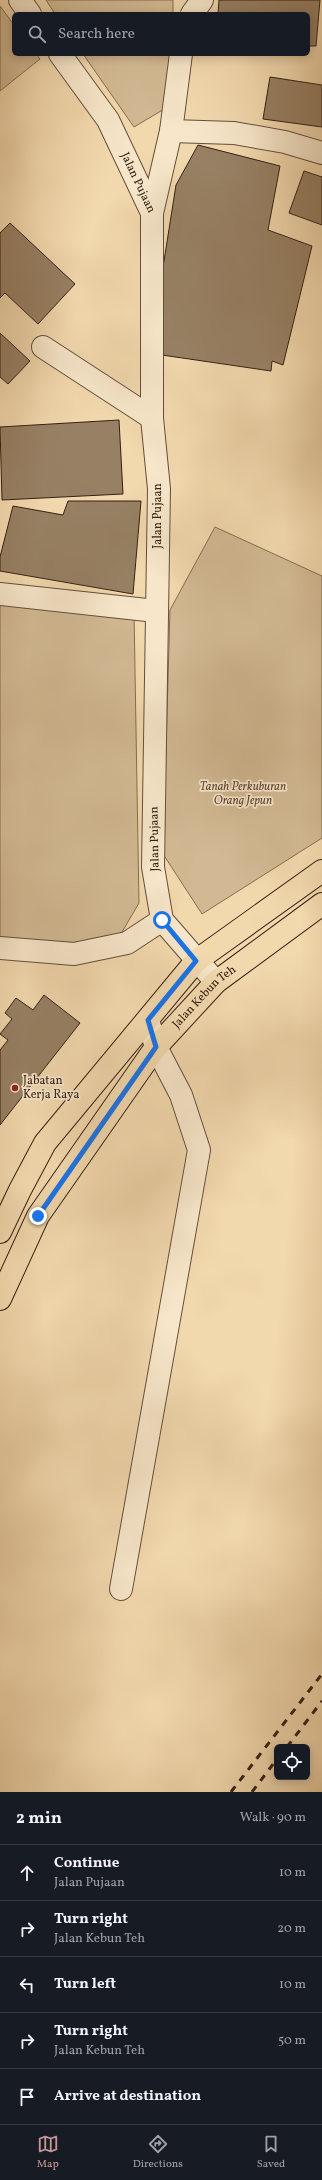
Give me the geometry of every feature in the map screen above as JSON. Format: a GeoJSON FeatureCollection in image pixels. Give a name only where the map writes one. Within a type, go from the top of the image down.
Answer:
{"type":"FeatureCollection","features":[{"type":"Feature","properties":{"kind":"main road"},"geometry":{"type":"LineString","coordinates":[[0,1232],[45,1143],[196,961],[322,871]]}},
{"type":"Feature","properties":{"kind":"main road","name":"Jalan Kebun Teh"},"geometry":{"type":"LineString","coordinates":[[0,1299],[38,1216],[156,1047],[216,982],[322,904]]}},
{"type":"Feature","properties":{"kind":"street"},"geometry":{"type":"LineString","coordinates":[[20,0],[29,12]]}},
{"type":"Feature","properties":{"kind":"street"},"geometry":{"type":"LineString","coordinates":[[185,12],[186,0]]}},
{"type":"Feature","properties":{"kind":"street"},"geometry":{"type":"LineString","coordinates":[[193,12],[202,0]]}},
{"type":"Feature","properties":{"kind":"street","name":"Jalan Pujaan"},"geometry":{"type":"LineString","coordinates":[[61,56],[108,120],[152,214],[152,418],[159,489],[153,867],[162,920]]}},
{"type":"Feature","properties":{"kind":"street"},"geometry":{"type":"LineString","coordinates":[[152,214],[171,131],[181,56]]}},
{"type":"Feature","properties":{"kind":"street"},"geometry":{"type":"LineString","coordinates":[[171,131],[234,133],[285,142],[322,153]]}},
{"type":"Feature","properties":{"kind":"street"},"geometry":{"type":"LineString","coordinates":[[43,347],[152,418]]}},
{"type":"Feature","properties":{"kind":"street"},"geometry":{"type":"LineString","coordinates":[[0,594],[156,611]]}},
{"type":"Feature","properties":{"kind":"street"},"geometry":{"type":"LineString","coordinates":[[0,948],[74,954],[127,943],[162,920],[196,961],[216,982]]}},
{"type":"Feature","properties":{"kind":"street"},"geometry":{"type":"LineString","coordinates":[[121,1589],[200,1150],[181,1095],[156,1047],[148,1020]]}},
{"type":"Feature","properties":{"kind":"green space"},"geometry":{"type":"Polygon","coordinates":[[[46,0],[173,0],[173,12],[54,12],[46,0]]]}},
{"type":"Feature","properties":{"kind":"green space"},"geometry":{"type":"Polygon","coordinates":[[[0,6],[12,22],[12,56],[38,56],[40,59],[0,91],[0,6]]]}},
{"type":"Feature","properties":{"kind":"green space"},"geometry":{"type":"Polygon","coordinates":[[[84,56],[172,56],[171,105],[134,127],[84,56]]]}},
{"type":"Feature","properties":{"kind":"green space","name":"Tanah Perkuburan Orang Jepun"},"geometry":{"type":"Polygon","coordinates":[[[215,527],[322,576],[322,838],[202,914],[163,854],[170,610],[215,527]]]}},
{"type":"Feature","properties":{"kind":"green space"},"geometry":{"type":"Polygon","coordinates":[[[0,603],[134,612],[139,903],[115,944],[0,940],[0,603]]]}},
{"type":"Feature","properties":{"kind":"building"},"geometry":{"type":"Polygon","coordinates":[[[219,0],[320,0],[316,46],[310,46],[310,12],[218,12],[219,0]]]}},
{"type":"Feature","properties":{"kind":"building"},"geometry":{"type":"Polygon","coordinates":[[[270,77],[322,85],[322,127],[263,119],[270,77]]]}},
{"type":"Feature","properties":{"kind":"building"},"geometry":{"type":"Polygon","coordinates":[[[198,145],[280,166],[268,230],[312,246],[283,365],[272,361],[271,371],[162,355],[161,280],[176,185],[198,145]]]}},
{"type":"Feature","properties":{"kind":"building"},"geometry":{"type":"Polygon","coordinates":[[[304,171],[322,177],[322,225],[289,213],[304,171]]]}},
{"type":"Feature","properties":{"kind":"building"},"geometry":{"type":"Polygon","coordinates":[[[10,223],[75,284],[38,324],[5,293],[0,298],[0,233],[10,223]]]}},
{"type":"Feature","properties":{"kind":"building"},"geometry":{"type":"Polygon","coordinates":[[[0,333],[30,361],[8,384],[0,377],[0,333]]]}},
{"type":"Feature","properties":{"kind":"building"},"geometry":{"type":"Polygon","coordinates":[[[119,420],[123,494],[2,500],[0,427],[119,420]]]}},
{"type":"Feature","properties":{"kind":"building"},"geometry":{"type":"Polygon","coordinates":[[[68,501],[141,501],[133,594],[0,571],[0,557],[13,506],[63,515],[68,501]]]}},
{"type":"Feature","properties":{"kind":"building","name":"Jabatan Kerja Raya"},"geometry":{"type":"Polygon","coordinates":[[[44,995],[80,1023],[0,1125],[0,1050],[8,1040],[0,1034],[12,1019],[5,1013],[16,998],[33,1010],[44,995]]]}},
{"type":"Feature","properties":{"kind":"railway"},"geometry":{"type":"LineString","coordinates":[[231,1792],[322,1674]]}},
{"type":"Feature","properties":{"kind":"railway"},"geometry":{"type":"LineString","coordinates":[[289,1744],[322,1701]]}},
{"type":"Feature","properties":{"kind":"railway"},"geometry":{"type":"LineString","coordinates":[[252,1792],[274,1763]]}},
{"type":"Feature","properties":{"kind":"place","name":"Jabatan Kerja Raya"},"geometry":{"type":"Point","coordinates":[15,1088]}},
{"type":"Feature","properties":{"kind":"route"},"geometry":{"type":"LineString","coordinates":[[38,1216],[156,1047],[148,1020],[196,961],[162,920]]}}]}
